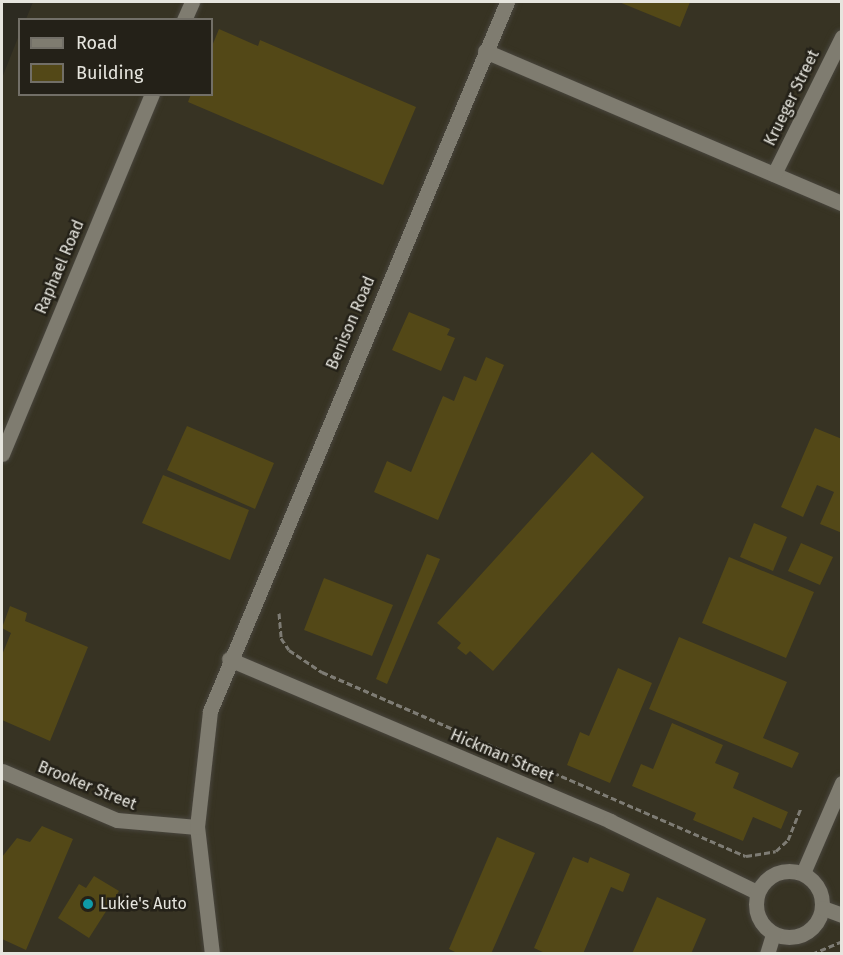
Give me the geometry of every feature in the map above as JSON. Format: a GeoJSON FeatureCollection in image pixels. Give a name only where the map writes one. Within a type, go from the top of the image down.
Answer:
{"type":"FeatureCollection","features":[{"type":"Feature","properties":{"kind":"street"},"geometry":{"type":"LineString","coordinates":[[185,18],[192,2]]}},
{"type":"Feature","properties":{"kind":"street","name":"Benison Road"},"geometry":{"type":"LineString","coordinates":[[212,954],[197,827],[208,718],[229,659],[507,2]]}},
{"type":"Feature","properties":{"kind":"street","name":"Krueger Street"},"geometry":{"type":"LineString","coordinates":[[774,174],[842,37]]}},
{"type":"Feature","properties":{"kind":"street"},"geometry":{"type":"LineString","coordinates":[[485,51],[842,203]]}},
{"type":"Feature","properties":{"kind":"street","name":"Raphael Road"},"geometry":{"type":"LineString","coordinates":[[2,454],[152,96]]}},
{"type":"Feature","properties":{"kind":"street","name":"Hickman Street"},"geometry":{"type":"LineString","coordinates":[[229,659],[610,821],[758,892]]}},
{"type":"Feature","properties":{"kind":"street","name":"Brooker Street"},"geometry":{"type":"LineString","coordinates":[[2,771],[117,820],[197,827]]}},
{"type":"Feature","properties":{"kind":"street"},"geometry":{"type":"LineString","coordinates":[[803,873],[842,783]]}},
{"type":"Feature","properties":{"kind":"street"},"geometry":{"type":"LineString","coordinates":[[776,873],[803,873],[819,887],[823,908],[819,921],[798,936],[773,934],[758,916],[758,892],[776,873]]}},
{"type":"Feature","properties":{"kind":"street"},"geometry":{"type":"LineString","coordinates":[[823,908],[842,915]]}},
{"type":"Feature","properties":{"kind":"street"},"geometry":{"type":"LineString","coordinates":[[767,954],[773,934]]}},
{"type":"Feature","properties":{"kind":"path"},"geometry":{"type":"LineString","coordinates":[[279,613],[281,638],[289,650],[322,672],[746,856],[776,851],[788,840],[801,808]]}},
{"type":"Feature","properties":{"kind":"path"},"geometry":{"type":"LineString","coordinates":[[812,954],[842,941]]}},
{"type":"Feature","properties":{"kind":"shaded area"},"geometry":{"type":"Polygon","coordinates":[[[33,2],[841,2],[841,953],[2,954],[2,78],[18,38],[18,96],[213,96],[213,18],[26,18],[33,2]]]}},
{"type":"Feature","properties":{"kind":"building"},"geometry":{"type":"Polygon","coordinates":[[[619,2],[690,2],[680,27],[619,2]]]}},
{"type":"Feature","properties":{"kind":"building"},"geometry":{"type":"Polygon","coordinates":[[[219,29],[258,46],[260,40],[416,107],[383,185],[188,102],[190,96],[213,96],[213,44],[219,29]]]}},
{"type":"Feature","properties":{"kind":"building"},"geometry":{"type":"Polygon","coordinates":[[[409,312],[450,329],[447,335],[455,338],[441,371],[392,350],[409,312]]]}},
{"type":"Feature","properties":{"kind":"building"},"geometry":{"type":"Polygon","coordinates":[[[486,357],[504,365],[438,520],[374,492],[387,461],[411,472],[443,396],[454,401],[464,376],[476,381],[486,357]]]}},
{"type":"Feature","properties":{"kind":"building"},"geometry":{"type":"Polygon","coordinates":[[[187,426],[274,463],[255,509],[167,470],[187,426]]]}},
{"type":"Feature","properties":{"kind":"building"},"geometry":{"type":"Polygon","coordinates":[[[815,428],[842,439],[842,533],[820,524],[834,492],[817,485],[803,517],[781,507],[815,428]]]}},
{"type":"Feature","properties":{"kind":"building"},"geometry":{"type":"Polygon","coordinates":[[[592,452],[644,497],[493,671],[470,651],[466,655],[457,648],[461,643],[437,623],[592,452]]]}},
{"type":"Feature","properties":{"kind":"building"},"geometry":{"type":"Polygon","coordinates":[[[163,475],[249,510],[230,560],[142,523],[163,475]]]}},
{"type":"Feature","properties":{"kind":"building"},"geometry":{"type":"Polygon","coordinates":[[[754,523],[787,537],[773,571],[740,557],[754,523]]]}},
{"type":"Feature","properties":{"kind":"building"},"geometry":{"type":"Polygon","coordinates":[[[801,543],[833,557],[820,585],[788,571],[801,543]]]}},
{"type":"Feature","properties":{"kind":"building"},"geometry":{"type":"Polygon","coordinates":[[[427,554],[440,559],[387,684],[376,679],[427,554]]]}},
{"type":"Feature","properties":{"kind":"building"},"geometry":{"type":"Polygon","coordinates":[[[729,557],[814,592],[786,658],[702,623],[729,557]]]}},
{"type":"Feature","properties":{"kind":"building"},"geometry":{"type":"Polygon","coordinates":[[[324,578],[393,605],[372,656],[304,630],[324,578]]]}},
{"type":"Feature","properties":{"kind":"building"},"geometry":{"type":"Polygon","coordinates":[[[10,606],[27,613],[25,621],[88,647],[50,741],[2,720],[2,655],[11,633],[2,628],[10,606]]]}},
{"type":"Feature","properties":{"kind":"building"},"geometry":{"type":"Polygon","coordinates":[[[679,637],[787,682],[763,738],[799,753],[792,768],[649,709],[679,637]]]}},
{"type":"Feature","properties":{"kind":"building"},"geometry":{"type":"Polygon","coordinates":[[[618,668],[652,683],[610,783],[567,765],[580,732],[589,736],[618,668]]]}},
{"type":"Feature","properties":{"kind":"building"},"geometry":{"type":"Polygon","coordinates":[[[672,723],[723,745],[715,763],[739,773],[733,788],[788,812],[781,829],[753,817],[743,841],[693,820],[696,813],[632,786],[641,764],[653,769],[672,723]]]}},
{"type":"Feature","properties":{"kind":"building"},"geometry":{"type":"Polygon","coordinates":[[[42,826],[73,839],[26,950],[2,939],[2,857],[17,838],[30,842],[42,826]]]}},
{"type":"Feature","properties":{"kind":"building"},"geometry":{"type":"Polygon","coordinates":[[[497,837],[535,853],[491,954],[459,954],[449,949],[497,837]]]}},
{"type":"Feature","properties":{"kind":"building"},"geometry":{"type":"Polygon","coordinates":[[[573,857],[588,863],[590,857],[630,874],[623,892],[611,887],[583,954],[547,954],[534,948],[573,857]]]}},
{"type":"Feature","properties":{"kind":"building","name":"Lukie's Auto"},"geometry":{"type":"Polygon","coordinates":[[[94,876],[119,891],[89,938],[58,918],[79,884],[86,888],[94,876]]]}},
{"type":"Feature","properties":{"kind":"building"},"geometry":{"type":"Polygon","coordinates":[[[657,897],[706,919],[691,954],[632,954],[657,897]]]}},
{"type":"Feature","properties":{"kind":"place","name":"Lukie's Auto"},"geometry":{"type":"Point","coordinates":[88,904]}}]}
